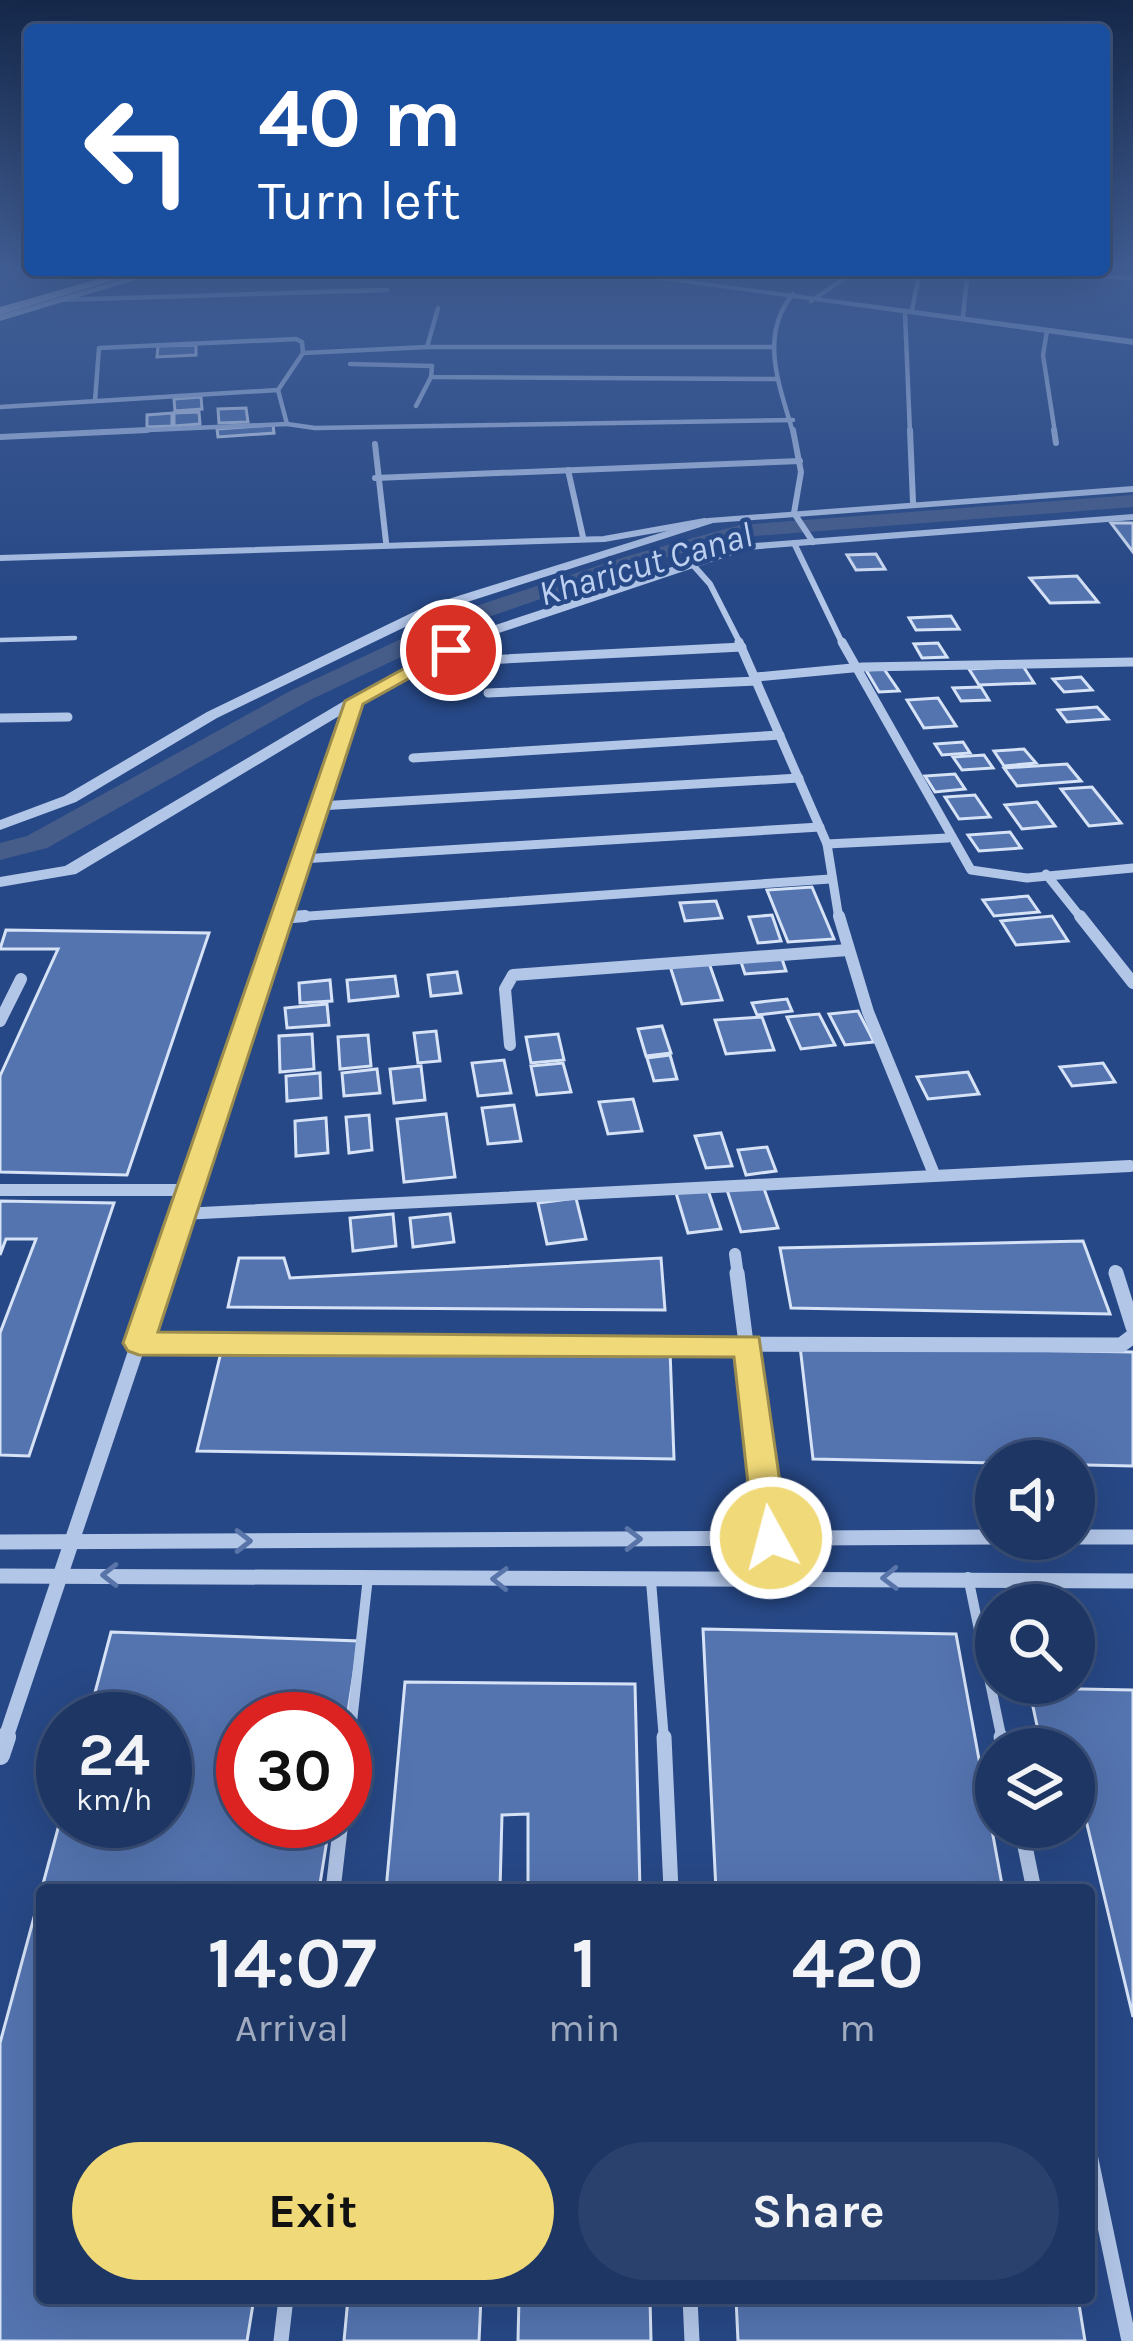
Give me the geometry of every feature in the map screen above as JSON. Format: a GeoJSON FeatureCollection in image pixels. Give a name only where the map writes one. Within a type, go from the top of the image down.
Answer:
{"type":"FeatureCollection","features":[{"type":"Feature","properties":{"kind":"street"},"geometry":{"type":"LineString","coordinates":[[94,401],[96,378]]}},
{"type":"Feature","properties":{"kind":"street"},"geometry":{"type":"LineString","coordinates":[[286,378],[278,390],[287,424]]}},
{"type":"Feature","properties":{"kind":"street"},"geometry":{"type":"LineString","coordinates":[[416,406],[430,378]]}},
{"type":"Feature","properties":{"kind":"street"},"geometry":{"type":"LineString","coordinates":[[646,378],[776,379],[793,420],[800,461],[795,514],[813,541]]}},
{"type":"Feature","properties":{"kind":"street"},"geometry":{"type":"LineString","coordinates":[[910,378],[913,502]]}},
{"type":"Feature","properties":{"kind":"street"},"geometry":{"type":"LineString","coordinates":[[1046,378],[1056,442]]}},
{"type":"Feature","properties":{"kind":"street"},"geometry":{"type":"LineString","coordinates":[[0,421],[2,407],[278,390]]}},
{"type":"Feature","properties":{"kind":"street"},"geometry":{"type":"LineString","coordinates":[[0,437],[287,424],[315,428],[793,420]]}},
{"type":"Feature","properties":{"kind":"street"},"geometry":{"type":"LineString","coordinates":[[375,444],[375,478],[386,542]]}},
{"type":"Feature","properties":{"kind":"street"},"geometry":{"type":"LineString","coordinates":[[375,478],[800,461]]}},
{"type":"Feature","properties":{"kind":"street"},"geometry":{"type":"LineString","coordinates":[[568,470],[583,537]]}},
{"type":"Feature","properties":{"kind":"street"},"geometry":{"type":"LineString","coordinates":[[0,557],[604,539],[712,520],[1133,489]]}},
{"type":"Feature","properties":{"kind":"street"},"geometry":{"type":"LineString","coordinates":[[0,882],[70,870],[354,701],[476,636],[693,565],[746,548],[1133,517]]}},
{"type":"Feature","properties":{"kind":"street"},"geometry":{"type":"LineString","coordinates":[[0,825],[70,800],[212,715],[431,609],[712,520]]}},
{"type":"Feature","properties":{"kind":"street"},"geometry":{"type":"LineString","coordinates":[[794,543],[856,671],[948,838],[971,870],[983,876],[1133,868]]}},
{"type":"Feature","properties":{"kind":"street"},"geometry":{"type":"LineString","coordinates":[[693,565],[710,584],[742,647],[827,844],[830,879],[848,950],[934,1174]]}},
{"type":"Feature","properties":{"kind":"street"},"geometry":{"type":"LineString","coordinates":[[426,663],[742,647]]}},
{"type":"Feature","properties":{"kind":"street"},"geometry":{"type":"LineString","coordinates":[[488,693],[756,679],[885,666],[1133,662]]}},
{"type":"Feature","properties":{"kind":"street"},"geometry":{"type":"LineString","coordinates":[[0,1755],[354,701]]}},
{"type":"Feature","properties":{"kind":"street"},"geometry":{"type":"LineString","coordinates":[[0,718],[68,717]]}},
{"type":"Feature","properties":{"kind":"street"},"geometry":{"type":"LineString","coordinates":[[413,758],[781,735]]}},
{"type":"Feature","properties":{"kind":"street"},"geometry":{"type":"LineString","coordinates":[[319,806],[799,778]]}},
{"type":"Feature","properties":{"kind":"street"},"geometry":{"type":"LineString","coordinates":[[301,859],[820,827]]}},
{"type":"Feature","properties":{"kind":"street"},"geometry":{"type":"LineString","coordinates":[[827,844],[948,838]]}},
{"type":"Feature","properties":{"kind":"street"},"geometry":{"type":"LineString","coordinates":[[1046,874],[1133,983]]}},
{"type":"Feature","properties":{"kind":"street"},"geometry":{"type":"LineString","coordinates":[[281,918],[830,879]]}},
{"type":"Feature","properties":{"kind":"street"},"geometry":{"type":"LineString","coordinates":[[509,1046],[506,989],[513,976],[848,950]]}},
{"type":"Feature","properties":{"kind":"street"},"geometry":{"type":"LineString","coordinates":[[0,1021],[21,979]]}},
{"type":"Feature","properties":{"kind":"street"},"geometry":{"type":"LineString","coordinates":[[182,1214],[1130,1166]]}},
{"type":"Feature","properties":{"kind":"street"},"geometry":{"type":"LineString","coordinates":[[0,1190],[189,1190]]}},
{"type":"Feature","properties":{"kind":"street"},"geometry":{"type":"LineString","coordinates":[[735,1254],[771,1538]]}},
{"type":"Feature","properties":{"kind":"street"},"geometry":{"type":"LineString","coordinates":[[1115,1271],[1133,1327]]}},
{"type":"Feature","properties":{"kind":"street"},"geometry":{"type":"LineString","coordinates":[[139,1343],[1121,1346],[1133,1336]]}},
{"type":"Feature","properties":{"kind":"street"},"geometry":{"type":"LineString","coordinates":[[0,1542],[975,1537]]}},
{"type":"Feature","properties":{"kind":"street"},"geometry":{"type":"LineString","coordinates":[[1095,1537],[1133,1537]]}},
{"type":"Feature","properties":{"kind":"street"},"geometry":{"type":"LineString","coordinates":[[0,1576],[1133,1580]]}},
{"type":"Feature","properties":{"kind":"lane"},"geometry":{"type":"LineString","coordinates":[[0,640],[75,638]]}},
{"type":"Feature","properties":{"kind":"lane"},"geometry":{"type":"LineString","coordinates":[[355,1692],[368,1576]]}},
{"type":"Feature","properties":{"kind":"lane"},"geometry":{"type":"LineString","coordinates":[[968,1577],[1000,1728]]}},
{"type":"Feature","properties":{"kind":"lane"},"geometry":{"type":"LineString","coordinates":[[651,1581],[659,1639],[671,1884]]}},
{"type":"Feature","properties":{"kind":"lane"},"geometry":{"type":"LineString","coordinates":[[334,1884],[338,1848]]}},
{"type":"Feature","properties":{"kind":"lane"},"geometry":{"type":"LineString","coordinates":[[1025,1848],[1033,1884]]}},
{"type":"Feature","properties":{"kind":"lane"},"geometry":{"type":"LineString","coordinates":[[1095,2178],[1130,2341]]}},
{"type":"Feature","properties":{"kind":"lane"},"geometry":{"type":"LineString","coordinates":[[280,2341],[285,2304]]}},
{"type":"Feature","properties":{"kind":"lane"},"geometry":{"type":"LineString","coordinates":[[690,2304],[692,2341]]}},
{"type":"Feature","properties":{"kind":"building"},"geometry":{"type":"Polygon","coordinates":[[[201,397],[202,409],[175,411],[174,399],[201,397]]]}},
{"type":"Feature","properties":{"kind":"building"},"geometry":{"type":"Polygon","coordinates":[[[246,408],[248,422],[219,423],[218,409],[246,408]]]}},
{"type":"Feature","properties":{"kind":"building"},"geometry":{"type":"Polygon","coordinates":[[[199,412],[200,424],[174,426],[174,413],[199,412]]]}},
{"type":"Feature","properties":{"kind":"building"},"geometry":{"type":"Polygon","coordinates":[[[172,413],[172,426],[147,427],[147,415],[172,413]]]}},
{"type":"Feature","properties":{"kind":"building"},"geometry":{"type":"Polygon","coordinates":[[[273,425],[274,433],[218,437],[217,429],[273,425]]]}},
{"type":"Feature","properties":{"kind":"building"},"geometry":{"type":"Polygon","coordinates":[[[1111,523],[1133,523],[1133,552],[1111,523]]]}},
{"type":"Feature","properties":{"kind":"building"},"geometry":{"type":"Polygon","coordinates":[[[876,554],[885,569],[856,570],[847,555],[876,554]]]}},
{"type":"Feature","properties":{"kind":"building"},"geometry":{"type":"Polygon","coordinates":[[[1077,576],[1098,602],[1050,603],[1030,578],[1077,576]]]}},
{"type":"Feature","properties":{"kind":"building"},"geometry":{"type":"Polygon","coordinates":[[[951,616],[959,629],[916,630],[909,618],[951,616]]]}},
{"type":"Feature","properties":{"kind":"building"},"geometry":{"type":"Polygon","coordinates":[[[938,643],[947,657],[922,658],[914,644],[938,643]]]}},
{"type":"Feature","properties":{"kind":"building"},"geometry":{"type":"Polygon","coordinates":[[[1023,666],[1034,683],[979,685],[969,669],[1023,666]]]}},
{"type":"Feature","properties":{"kind":"building"},"geometry":{"type":"Polygon","coordinates":[[[884,669],[899,691],[879,692],[866,670],[884,669]]]}},
{"type":"Feature","properties":{"kind":"building"},"geometry":{"type":"Polygon","coordinates":[[[1081,677],[1092,690],[1064,692],[1053,679],[1081,677]]]}},
{"type":"Feature","properties":{"kind":"building"},"geometry":{"type":"Polygon","coordinates":[[[981,687],[989,700],[961,701],[953,688],[981,687]]]}},
{"type":"Feature","properties":{"kind":"building"},"geometry":{"type":"Polygon","coordinates":[[[938,698],[956,726],[924,728],[907,700],[938,698]]]}},
{"type":"Feature","properties":{"kind":"building"},"geometry":{"type":"Polygon","coordinates":[[[1097,707],[1108,719],[1067,722],[1058,710],[1097,707]]]}},
{"type":"Feature","properties":{"kind":"building"},"geometry":{"type":"Polygon","coordinates":[[[963,742],[970,753],[942,755],[935,744],[963,742]]]}},
{"type":"Feature","properties":{"kind":"building"},"geometry":{"type":"Polygon","coordinates":[[[1024,749],[1036,763],[1004,766],[994,751],[1024,749]]]}},
{"type":"Feature","properties":{"kind":"building"},"geometry":{"type":"Polygon","coordinates":[[[984,755],[993,768],[962,770],[953,757],[984,755]]]}},
{"type":"Feature","properties":{"kind":"building"},"geometry":{"type":"Polygon","coordinates":[[[1067,764],[1081,781],[1017,786],[1004,768],[1067,764]]]}},
{"type":"Feature","properties":{"kind":"building"},"geometry":{"type":"Polygon","coordinates":[[[955,774],[965,789],[935,792],[925,776],[955,774]]]}},
{"type":"Feature","properties":{"kind":"building"},"geometry":{"type":"Polygon","coordinates":[[[1092,787],[1121,823],[1089,826],[1061,789],[1092,787]]]}},
{"type":"Feature","properties":{"kind":"building"},"geometry":{"type":"Polygon","coordinates":[[[975,795],[990,817],[959,819],[945,797],[975,795]]]}},
{"type":"Feature","properties":{"kind":"building"},"geometry":{"type":"Polygon","coordinates":[[[1037,802],[1055,826],[1022,829],[1005,805],[1037,802]]]}},
{"type":"Feature","properties":{"kind":"building"},"geometry":{"type":"Polygon","coordinates":[[[1010,832],[1021,848],[979,851],[968,835],[1010,832]]]}},
{"type":"Feature","properties":{"kind":"building"},"geometry":{"type":"Polygon","coordinates":[[[812,887],[834,939],[788,942],[767,890],[812,887]]]}},
{"type":"Feature","properties":{"kind":"building"},"geometry":{"type":"Polygon","coordinates":[[[1028,896],[1039,912],[994,916],[983,900],[1028,896]]]}},
{"type":"Feature","properties":{"kind":"building"},"geometry":{"type":"Polygon","coordinates":[[[716,901],[722,918],[685,921],[680,903],[716,901]]]}},
{"type":"Feature","properties":{"kind":"building"},"geometry":{"type":"Polygon","coordinates":[[[772,915],[781,941],[758,943],[749,917],[772,915]]]}},
{"type":"Feature","properties":{"kind":"building"},"geometry":{"type":"Polygon","coordinates":[[[1052,916],[1068,941],[1016,945],[1001,921],[1052,916]]]}},
{"type":"Feature","properties":{"kind":"building"},"geometry":{"type":"Polygon","coordinates":[[[6,930],[209,933],[127,1175],[0,1172],[0,1076],[58,949],[0,949],[6,930]]]}},
{"type":"Feature","properties":{"kind":"building"},"geometry":{"type":"Polygon","coordinates":[[[781,956],[786,971],[745,974],[740,959],[781,956]]]}},
{"type":"Feature","properties":{"kind":"building"},"geometry":{"type":"Polygon","coordinates":[[[709,963],[722,1000],[682,1004],[670,966],[709,963]]]}},
{"type":"Feature","properties":{"kind":"building"},"geometry":{"type":"Polygon","coordinates":[[[457,972],[461,993],[431,996],[428,975],[457,972]]]}},
{"type":"Feature","properties":{"kind":"building"},"geometry":{"type":"Polygon","coordinates":[[[395,976],[398,996],[349,1001],[347,980],[395,976]]]}},
{"type":"Feature","properties":{"kind":"building"},"geometry":{"type":"Polygon","coordinates":[[[330,980],[332,1001],[300,1003],[299,983],[330,980]]]}},
{"type":"Feature","properties":{"kind":"building"},"geometry":{"type":"Polygon","coordinates":[[[787,999],[792,1011],[757,1015],[752,1003],[787,999]]]}},
{"type":"Feature","properties":{"kind":"building"},"geometry":{"type":"Polygon","coordinates":[[[327,1004],[329,1025],[287,1028],[285,1008],[327,1004]]]}},
{"type":"Feature","properties":{"kind":"building"},"geometry":{"type":"Polygon","coordinates":[[[858,1011],[874,1042],[845,1045],[829,1014],[858,1011]]]}},
{"type":"Feature","properties":{"kind":"building"},"geometry":{"type":"Polygon","coordinates":[[[819,1014],[835,1045],[801,1049],[787,1017],[819,1014]]]}},
{"type":"Feature","properties":{"kind":"building"},"geometry":{"type":"Polygon","coordinates":[[[762,1017],[774,1050],[726,1054],[715,1020],[762,1017]]]}},
{"type":"Feature","properties":{"kind":"building"},"geometry":{"type":"Polygon","coordinates":[[[662,1026],[671,1053],[646,1056],[638,1029],[662,1026]]]}},
{"type":"Feature","properties":{"kind":"building"},"geometry":{"type":"Polygon","coordinates":[[[436,1031],[440,1061],[418,1063],[414,1033],[436,1031]]]}},
{"type":"Feature","properties":{"kind":"building"},"geometry":{"type":"Polygon","coordinates":[[[312,1034],[314,1069],[280,1072],[279,1036],[312,1034]]]}},
{"type":"Feature","properties":{"kind":"building"},"geometry":{"type":"Polygon","coordinates":[[[558,1034],[564,1060],[531,1063],[526,1037],[558,1034]]]}},
{"type":"Feature","properties":{"kind":"building"},"geometry":{"type":"Polygon","coordinates":[[[368,1035],[371,1066],[340,1069],[338,1037],[368,1035]]]}},
{"type":"Feature","properties":{"kind":"building"},"geometry":{"type":"Polygon","coordinates":[[[670,1055],[677,1079],[654,1081],[647,1058],[670,1055]]]}},
{"type":"Feature","properties":{"kind":"building"},"geometry":{"type":"Polygon","coordinates":[[[504,1060],[511,1093],[478,1096],[472,1063],[504,1060]]]}},
{"type":"Feature","properties":{"kind":"building"},"geometry":{"type":"Polygon","coordinates":[[[563,1063],[571,1092],[537,1095],[531,1066],[563,1063]]]}},
{"type":"Feature","properties":{"kind":"building"},"geometry":{"type":"Polygon","coordinates":[[[1103,1063],[1115,1082],[1072,1086],[1060,1067],[1103,1063]]]}},
{"type":"Feature","properties":{"kind":"building"},"geometry":{"type":"Polygon","coordinates":[[[421,1066],[425,1100],[394,1103],[390,1069],[421,1066]]]}},
{"type":"Feature","properties":{"kind":"building"},"geometry":{"type":"Polygon","coordinates":[[[377,1069],[380,1093],[344,1096],[342,1073],[377,1069]]]}},
{"type":"Feature","properties":{"kind":"building"},"geometry":{"type":"Polygon","coordinates":[[[968,1072],[979,1094],[928,1099],[917,1077],[968,1072]]]}},
{"type":"Feature","properties":{"kind":"building"},"geometry":{"type":"Polygon","coordinates":[[[320,1073],[321,1098],[287,1101],[286,1076],[320,1073]]]}},
{"type":"Feature","properties":{"kind":"building"},"geometry":{"type":"Polygon","coordinates":[[[633,1099],[642,1131],[608,1134],[599,1102],[633,1099]]]}},
{"type":"Feature","properties":{"kind":"building"},"geometry":{"type":"Polygon","coordinates":[[[514,1105],[521,1141],[488,1144],[482,1108],[514,1105]]]}},
{"type":"Feature","properties":{"kind":"building"},"geometry":{"type":"Polygon","coordinates":[[[446,1114],[455,1177],[404,1182],[397,1119],[446,1114]]]}},
{"type":"Feature","properties":{"kind":"building"},"geometry":{"type":"Polygon","coordinates":[[[369,1115],[372,1150],[349,1153],[346,1117],[369,1115]]]}},
{"type":"Feature","properties":{"kind":"building"},"geometry":{"type":"Polygon","coordinates":[[[326,1118],[328,1153],[296,1156],[295,1121],[326,1118]]]}},
{"type":"Feature","properties":{"kind":"building"},"geometry":{"type":"Polygon","coordinates":[[[721,1133],[732,1166],[706,1168],[695,1136],[721,1133]]]}},
{"type":"Feature","properties":{"kind":"building"},"geometry":{"type":"Polygon","coordinates":[[[767,1147],[776,1171],[746,1175],[738,1150],[767,1147]]]}},
{"type":"Feature","properties":{"kind":"building"},"geometry":{"type":"Polygon","coordinates":[[[762,1183],[778,1228],[741,1232],[726,1187],[762,1183]]]}},
{"type":"Feature","properties":{"kind":"building"},"geometry":{"type":"Polygon","coordinates":[[[708,1190],[721,1229],[688,1233],[676,1193],[708,1190]]]}},
{"type":"Feature","properties":{"kind":"building"},"geometry":{"type":"Polygon","coordinates":[[[576,1198],[586,1239],[547,1244],[538,1203],[576,1198]]]}},
{"type":"Feature","properties":{"kind":"building"},"geometry":{"type":"Polygon","coordinates":[[[0,1201],[114,1203],[29,1456],[0,1455],[0,1333],[36,1239],[6,1239],[0,1255],[0,1201]]]}},
{"type":"Feature","properties":{"kind":"building"},"geometry":{"type":"Polygon","coordinates":[[[393,1214],[396,1246],[353,1251],[350,1218],[393,1214]]]}},
{"type":"Feature","properties":{"kind":"building"},"geometry":{"type":"Polygon","coordinates":[[[450,1214],[454,1242],[413,1247],[410,1218],[450,1214]]]}},
{"type":"Feature","properties":{"kind":"building"},"geometry":{"type":"Polygon","coordinates":[[[1083,1241],[1110,1314],[791,1308],[780,1248],[1083,1241]]]}},
{"type":"Feature","properties":{"kind":"building"},"geometry":{"type":"Polygon","coordinates":[[[239,1258],[284,1258],[290,1278],[661,1258],[665,1310],[228,1307],[239,1258]]]}},
{"type":"Feature","properties":{"kind":"building"},"geometry":{"type":"Polygon","coordinates":[[[223,1344],[670,1350],[674,1459],[197,1451],[223,1344]]]}},
{"type":"Feature","properties":{"kind":"building"},"geometry":{"type":"Polygon","coordinates":[[[800,1346],[1133,1352],[1133,1466],[1095,1465],[1095,1440],[975,1440],[975,1463],[813,1459],[800,1346]]]}},
{"type":"Feature","properties":{"kind":"building"},"geometry":{"type":"Polygon","coordinates":[[[703,1629],[956,1634],[975,1737],[975,1848],[995,1848],[1002,1884],[716,1884],[703,1629]]]}},
{"type":"Feature","properties":{"kind":"building"},"geometry":{"type":"Polygon","coordinates":[[[111,1632],[359,1641],[351,1692],[216,1692],[216,1848],[326,1848],[320,1884],[43,1884],[53,1848],[192,1848],[192,1692],[95,1692],[111,1632]]]}},
{"type":"Feature","properties":{"kind":"building"},"geometry":{"type":"Polygon","coordinates":[[[405,1682],[635,1684],[640,1884],[528,1884],[528,1814],[502,1815],[500,1884],[387,1884],[405,1682]]]}},
{"type":"Feature","properties":{"kind":"building"},"geometry":{"type":"Polygon","coordinates":[[[1095,1689],[1133,1690],[1133,2017],[1093,1848],[1095,1728],[1038,1728],[1032,1704],[1095,1704],[1095,1689]]]}},
{"type":"Feature","properties":{"kind":"building"},"geometry":{"type":"Polygon","coordinates":[[[36,1910],[36,2304],[253,2304],[247,2341],[0,2341],[0,2043],[36,1910]]]}},
{"type":"Feature","properties":{"kind":"building"},"geometry":{"type":"Polygon","coordinates":[[[347,2304],[481,2304],[479,2341],[344,2341],[347,2304]]]}},
{"type":"Feature","properties":{"kind":"building"},"geometry":{"type":"Polygon","coordinates":[[[519,2304],[650,2304],[651,2341],[518,2341],[519,2304]]]}},
{"type":"Feature","properties":{"kind":"building"},"geometry":{"type":"Polygon","coordinates":[[[736,2304],[1079,2304],[1085,2341],[738,2341],[736,2304]]]}},
{"type":"Feature","properties":{"kind":"waterway","name":"Kharicut Canal"},"geometry":{"type":"LineString","coordinates":[[0,852],[37,842],[301,695],[469,616],[635,560],[740,531],[1133,501]]}},
{"type":"Feature","properties":{"kind":"route"},"geometry":{"type":"LineString","coordinates":[[451,650],[354,701],[139,1343],[748,1345],[771,1538]]}}]}
